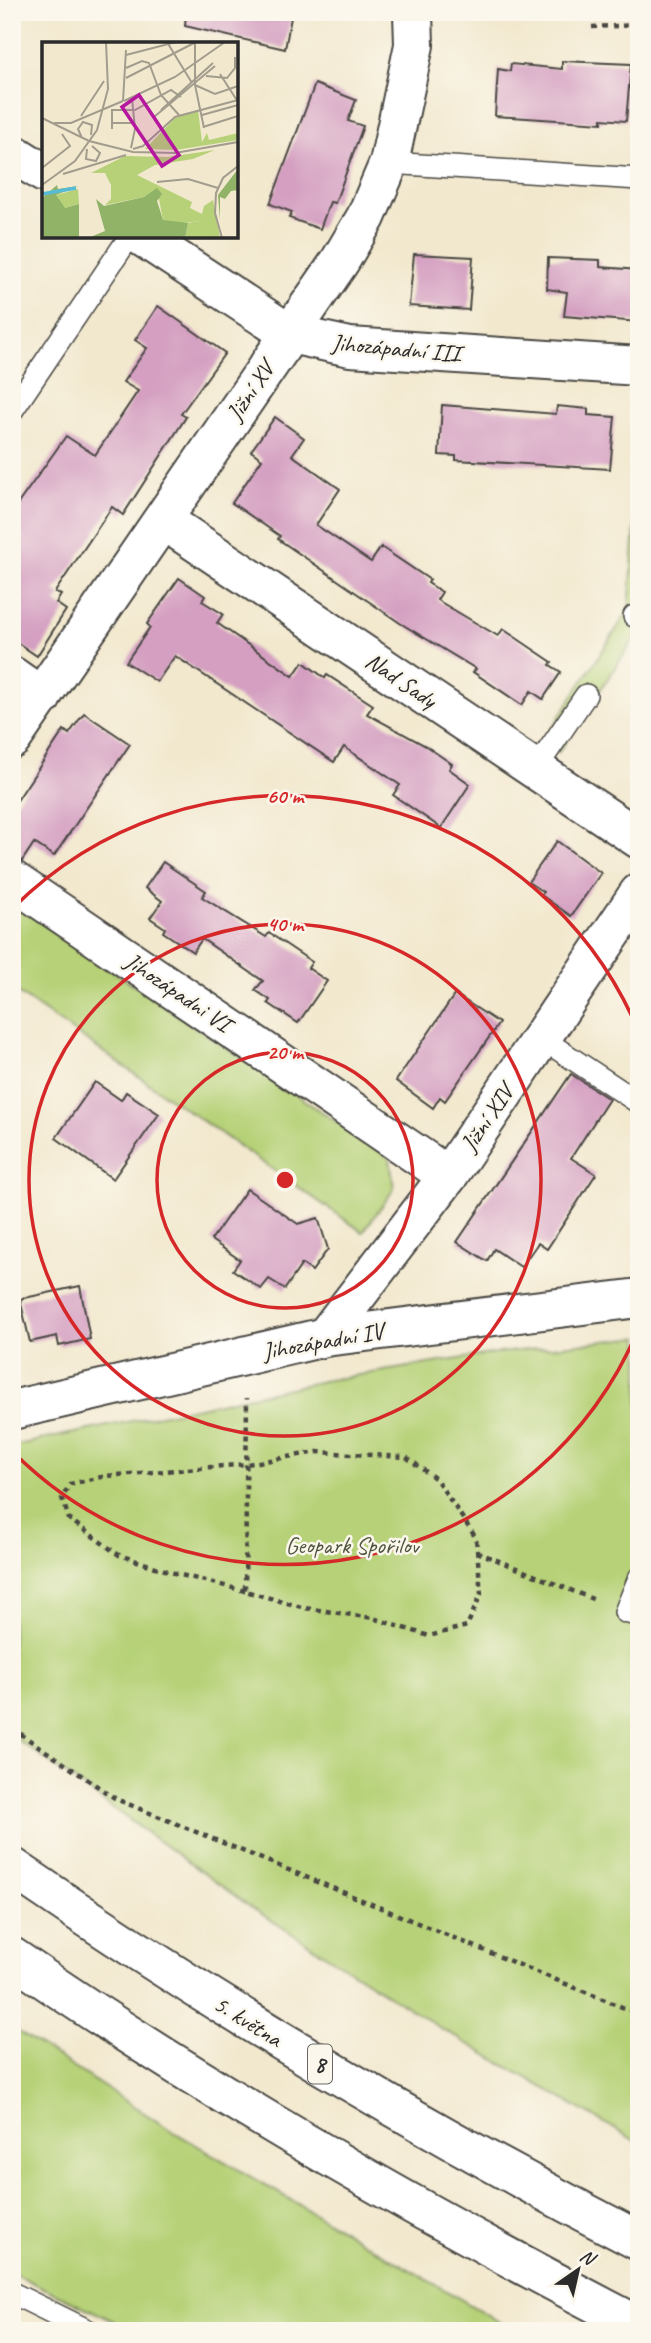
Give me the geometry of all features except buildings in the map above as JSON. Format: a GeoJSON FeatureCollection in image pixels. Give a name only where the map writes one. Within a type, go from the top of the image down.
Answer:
{"type":"FeatureCollection","features":[{"type":"Feature","properties":{"kind":"main road","name":"Jižní XV"},"geometry":{"type":"LineString","coordinates":[[12,739],[27,687],[163,520],[340,261],[366,217],[389,163],[400,119],[414,45],[413,12]]}},
{"type":"Feature","properties":{"kind":"main road"},"geometry":{"type":"LineString","coordinates":[[12,153],[42,172]]}},
{"type":"Feature","properties":{"kind":"main road","name":"Jihozápadní III"},"geometry":{"type":"LineString","coordinates":[[144,238],[290,334],[350,347],[639,366]]}},
{"type":"Feature","properties":{"kind":"main road","name":"Nad Sady"},"geometry":{"type":"LineString","coordinates":[[163,520],[639,839]]}},
{"type":"Feature","properties":{"kind":"main road","name":"Jihozápadni VI"},"geometry":{"type":"LineString","coordinates":[[12,880],[448,1176]]}},
{"type":"Feature","properties":{"kind":"main road","name":"Jižní XIV"},"geometry":{"type":"LineString","coordinates":[[325,1337],[448,1176],[639,892]]}},
{"type":"Feature","properties":{"kind":"main road","name":"Jihozápadní IV"},"geometry":{"type":"LineString","coordinates":[[12,1409],[325,1337],[639,1298]]}},
{"type":"Feature","properties":{"kind":"main road","name":"5. května"},"geometry":{"type":"LineString","coordinates":[[12,1867],[284,2043],[481,2157],[639,2241]]}},
{"type":"Feature","properties":{"kind":"main road"},"geometry":{"type":"LineString","coordinates":[[12,1957],[173,2062],[313,2147],[440,2220],[639,2326]]}},
{"type":"Feature","properties":{"kind":"lane"},"geometry":{"type":"LineString","coordinates":[[389,163],[639,179]]}},
{"type":"Feature","properties":{"kind":"lane"},"geometry":{"type":"LineString","coordinates":[[12,411],[129,238]]}},
{"type":"Feature","properties":{"kind":"lane"},"geometry":{"type":"LineString","coordinates":[[535,770],[586,695]]}},
{"type":"Feature","properties":{"kind":"lane"},"geometry":{"type":"LineString","coordinates":[[541,1038],[639,1103]]}},
{"type":"Feature","properties":{"kind":"lane"},"geometry":{"type":"LineString","coordinates":[[632,1614],[639,1578]]}},
{"type":"Feature","properties":{"kind":"lane"},"geometry":{"type":"LineString","coordinates":[[12,2293],[89,2331]]}},
{"type":"Feature","properties":{"kind":"path"},"geometry":{"type":"LineString","coordinates":[[592,27],[639,25]]}},
{"type":"Feature","properties":{"kind":"path"},"geometry":{"type":"LineString","coordinates":[[245,1591],[248,1355]]}},
{"type":"Feature","properties":{"kind":"path"},"geometry":{"type":"LineString","coordinates":[[317,1452],[406,1457],[436,1479],[476,1538],[477,1552],[481,1594],[467,1626],[429,1636],[373,1618],[305,1608],[177,1574],[119,1555],[69,1519],[62,1499],[70,1483],[106,1476],[247,1464],[317,1452]]}},
{"type":"Feature","properties":{"kind":"path"},"geometry":{"type":"LineString","coordinates":[[477,1552],[632,1614]]}},
{"type":"Feature","properties":{"kind":"path"},"geometry":{"type":"LineString","coordinates":[[12,1728],[117,1799],[639,2014]]}},
{"type":"Feature","properties":{"kind":"green space"},"geometry":{"type":"Polygon","coordinates":[[[639,471],[639,632],[558,753],[543,742],[629,610],[639,471]]]}},
{"type":"Feature","properties":{"kind":"green space"},"geometry":{"type":"Polygon","coordinates":[[[12,903],[390,1158],[394,1189],[363,1232],[12,989],[12,903]]]}},
{"type":"Feature","properties":{"kind":"green space","name":"Geopark Spořilov"},"geometry":{"type":"Polygon","coordinates":[[[639,1337],[639,2143],[442,2029],[252,1908],[12,1736],[12,1446],[328,1380],[490,1354],[639,1337]]]}},
{"type":"Feature","properties":{"kind":"green space"},"geometry":{"type":"Polygon","coordinates":[[[12,2028],[169,2129],[515,2331],[135,2331],[12,2273],[12,2028]]]}}]}
